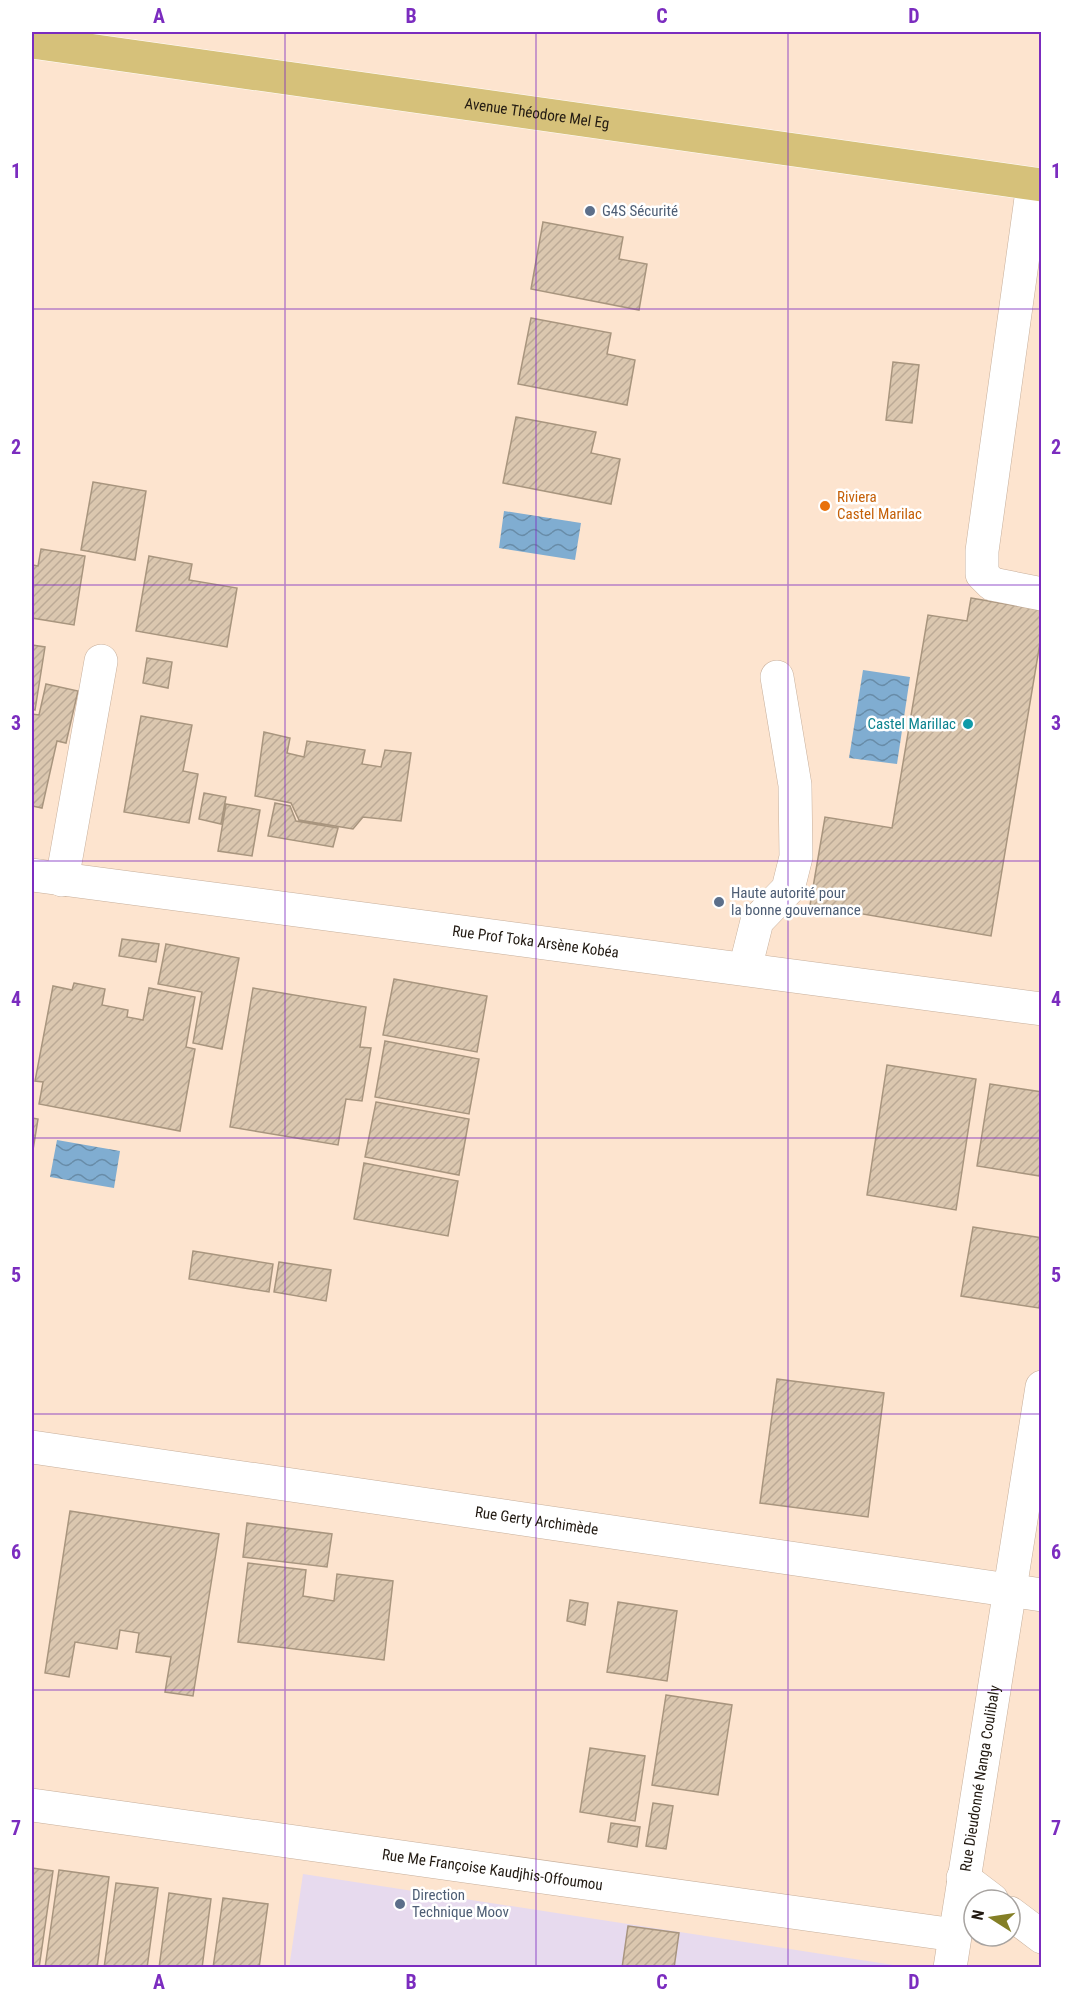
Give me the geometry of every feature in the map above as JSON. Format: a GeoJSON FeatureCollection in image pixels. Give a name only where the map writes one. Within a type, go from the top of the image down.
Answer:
{"type":"FeatureCollection","features":[{"type":"Feature","properties":{"kind":"main road","name":"Avenue Théodore Mel Eg"},"geometry":{"type":"LineString","coordinates":[[32,42],[1037,185]]}},
{"type":"Feature","properties":{"kind":"street"},"geometry":{"type":"LineString","coordinates":[[1037,185],[982,551],[982,574],[992,585],[1041,594]]}},
{"type":"Feature","properties":{"kind":"street"},"geometry":{"type":"LineString","coordinates":[[47,878],[101,661]]}},
{"type":"Feature","properties":{"kind":"street"},"geometry":{"type":"LineString","coordinates":[[745,969],[757,921],[788,889],[796,857],[795,785],[777,677]]}},
{"type":"Feature","properties":{"kind":"street","name":"Rue Prof Toka Arsène Kobéa"},"geometry":{"type":"LineString","coordinates":[[47,878],[1041,1009]]}},
{"type":"Feature","properties":{"kind":"street","name":"Rue Dieudonné Nanga Coulibaly"},"geometry":{"type":"LineString","coordinates":[[950,1968],[1041,1387]]}},
{"type":"Feature","properties":{"kind":"street","name":"Rue Gerty Archimède"},"geometry":{"type":"LineString","coordinates":[[32,1447],[1041,1595]]}},
{"type":"Feature","properties":{"kind":"street","name":"Rue Me Françoise Kaudjhis-Offoumou"},"geometry":{"type":"LineString","coordinates":[[32,1805],[955,1935]]}},
{"type":"Feature","properties":{"kind":"street"},"geometry":{"type":"LineString","coordinates":[[963,1878],[976,1888]]}},
{"type":"Feature","properties":{"kind":"street"},"geometry":{"type":"LineString","coordinates":[[1022,1922],[1041,1937]]}},
{"type":"Feature","properties":{"kind":"shaded area","name":"Direction Technique Moov"},"geometry":{"type":"Polygon","coordinates":[[[303,1874],[900,1966],[900,1968],[289,1968],[303,1874]]]}},
{"type":"Feature","properties":{"kind":"water"},"geometry":{"type":"Polygon","coordinates":[[[504,511],[581,523],[575,560],[499,548],[504,511]]]}},
{"type":"Feature","properties":{"kind":"water"},"geometry":{"type":"Polygon","coordinates":[[[863,670],[910,677],[897,764],[849,758],[863,670]]]}},
{"type":"Feature","properties":{"kind":"water"},"geometry":{"type":"Polygon","coordinates":[[[57,1140],[120,1151],[114,1188],[50,1177],[57,1140]]]}},
{"type":"Feature","properties":{"kind":"building"},"geometry":{"type":"Polygon","coordinates":[[[543,222],[623,237],[619,259],[647,264],[639,310],[531,289],[543,222]]]}},
{"type":"Feature","properties":{"kind":"building"},"geometry":{"type":"Polygon","coordinates":[[[531,318],[611,333],[607,354],[635,360],[627,405],[518,384],[531,318]]]}},
{"type":"Feature","properties":{"kind":"building"},"geometry":{"type":"Polygon","coordinates":[[[893,362],[919,365],[912,423],[886,420],[893,362]]]}},
{"type":"Feature","properties":{"kind":"building"},"geometry":{"type":"Polygon","coordinates":[[[516,417],[596,432],[591,453],[620,459],[611,504],[503,483],[516,417]]]}},
{"type":"Feature","properties":{"kind":"building"},"geometry":{"type":"Polygon","coordinates":[[[93,482],[146,491],[135,560],[81,550],[93,482]]]}},
{"type":"Feature","properties":{"kind":"building"},"geometry":{"type":"Polygon","coordinates":[[[41,549],[85,556],[74,625],[32,618],[32,565],[38,566],[41,549]]]}},
{"type":"Feature","properties":{"kind":"building"},"geometry":{"type":"Polygon","coordinates":[[[149,556],[192,564],[189,580],[237,588],[227,647],[136,631],[149,556]]]}},
{"type":"Feature","properties":{"kind":"building","name":"Castel Marillac"},"geometry":{"type":"Polygon","coordinates":[[[971,598],[1042,610],[1042,631],[991,936],[810,905],[825,817],[892,828],[928,615],[967,621],[971,598]]]}},
{"type":"Feature","properties":{"kind":"building"},"geometry":{"type":"Polygon","coordinates":[[[32,645],[45,647],[35,710],[32,709],[32,645]]]}},
{"type":"Feature","properties":{"kind":"building"},"geometry":{"type":"Polygon","coordinates":[[[147,658],[172,662],[168,688],[143,683],[147,658]]]}},
{"type":"Feature","properties":{"kind":"building"},"geometry":{"type":"Polygon","coordinates":[[[46,684],[78,691],[66,743],[57,741],[42,808],[32,806],[32,714],[39,715],[46,684]]]}},
{"type":"Feature","properties":{"kind":"building"},"geometry":{"type":"Polygon","coordinates":[[[141,716],[192,725],[183,771],[198,774],[189,823],[124,812],[141,716]]]}},
{"type":"Feature","properties":{"kind":"building"},"geometry":{"type":"Polygon","coordinates":[[[264,732],[290,738],[287,753],[304,757],[307,741],[365,750],[362,764],[381,767],[385,750],[411,753],[401,821],[363,817],[353,829],[299,820],[291,803],[255,796],[264,732]]]}},
{"type":"Feature","properties":{"kind":"building"},"geometry":{"type":"Polygon","coordinates":[[[204,793],[226,797],[221,824],[199,819],[204,793]]]}},
{"type":"Feature","properties":{"kind":"building"},"geometry":{"type":"Polygon","coordinates":[[[275,803],[290,806],[296,821],[338,828],[333,847],[268,836],[275,803]]]}},
{"type":"Feature","properties":{"kind":"building"},"geometry":{"type":"Polygon","coordinates":[[[226,804],[260,810],[252,856],[218,851],[226,804]]]}},
{"type":"Feature","properties":{"kind":"building"},"geometry":{"type":"Polygon","coordinates":[[[122,939],[159,944],[156,962],[119,956],[122,939]]]}},
{"type":"Feature","properties":{"kind":"building"},"geometry":{"type":"Polygon","coordinates":[[[166,944],[239,958],[222,1049],[193,1043],[202,992],[158,984],[166,944]]]}},
{"type":"Feature","properties":{"kind":"building"},"geometry":{"type":"Polygon","coordinates":[[[394,979],[487,996],[477,1052],[383,1035],[394,979]]]}},
{"type":"Feature","properties":{"kind":"building"},"geometry":{"type":"Polygon","coordinates":[[[74,983],[105,989],[102,1005],[128,1010],[127,1017],[143,1020],[149,988],[195,997],[186,1047],[195,1049],[180,1131],[39,1104],[43,1082],[35,1081],[53,986],[72,990],[74,983]]]}},
{"type":"Feature","properties":{"kind":"building"},"geometry":{"type":"Polygon","coordinates":[[[253,988],[366,1007],[360,1047],[371,1048],[362,1101],[346,1099],[338,1145],[230,1127],[253,988]]]}},
{"type":"Feature","properties":{"kind":"building"},"geometry":{"type":"Polygon","coordinates":[[[385,1041],[479,1059],[469,1114],[375,1097],[385,1041]]]}},
{"type":"Feature","properties":{"kind":"building"},"geometry":{"type":"Polygon","coordinates":[[[887,1065],[976,1079],[956,1210],[867,1195],[887,1065]]]}},
{"type":"Feature","properties":{"kind":"building"},"geometry":{"type":"Polygon","coordinates":[[[990,1084],[1042,1092],[1040,1176],[977,1166],[990,1084]]]}},
{"type":"Feature","properties":{"kind":"building"},"geometry":{"type":"Polygon","coordinates":[[[376,1102],[469,1119],[459,1175],[365,1157],[376,1102]]]}},
{"type":"Feature","properties":{"kind":"building"},"geometry":{"type":"Polygon","coordinates":[[[32,1118],[38,1119],[32,1156],[32,1118]]]}},
{"type":"Feature","properties":{"kind":"building"},"geometry":{"type":"Polygon","coordinates":[[[364,1163],[458,1181],[448,1236],[354,1219],[364,1163]]]}},
{"type":"Feature","properties":{"kind":"building"},"geometry":{"type":"Polygon","coordinates":[[[973,1227],[1042,1238],[1042,1290],[1039,1308],[961,1296],[973,1227]]]}},
{"type":"Feature","properties":{"kind":"building"},"geometry":{"type":"Polygon","coordinates":[[[193,1251],[273,1264],[269,1292],[189,1279],[193,1251]]]}},
{"type":"Feature","properties":{"kind":"building"},"geometry":{"type":"Polygon","coordinates":[[[279,1262],[331,1270],[326,1301],[274,1292],[279,1262]]]}},
{"type":"Feature","properties":{"kind":"building"},"geometry":{"type":"Polygon","coordinates":[[[777,1379],[884,1393],[868,1517],[760,1503],[777,1379]]]}},
{"type":"Feature","properties":{"kind":"building"},"geometry":{"type":"Polygon","coordinates":[[[70,1511],[219,1534],[193,1696],[165,1692],[171,1657],[136,1652],[139,1633],[120,1630],[117,1649],[75,1642],[69,1677],[45,1673],[70,1511]]]}},
{"type":"Feature","properties":{"kind":"building"},"geometry":{"type":"Polygon","coordinates":[[[247,1523],[332,1534],[327,1567],[243,1557],[247,1523]]]}},
{"type":"Feature","properties":{"kind":"building"},"geometry":{"type":"Polygon","coordinates":[[[248,1563],[306,1570],[303,1596],[334,1601],[337,1574],[393,1581],[384,1660],[238,1642],[248,1563]]]}},
{"type":"Feature","properties":{"kind":"building"},"geometry":{"type":"Polygon","coordinates":[[[570,1600],[588,1603],[585,1625],[567,1621],[570,1600]]]}},
{"type":"Feature","properties":{"kind":"building"},"geometry":{"type":"Polygon","coordinates":[[[618,1602],[677,1611],[667,1681],[607,1672],[618,1602]]]}},
{"type":"Feature","properties":{"kind":"building"},"geometry":{"type":"Polygon","coordinates":[[[666,1695],[732,1705],[718,1795],[652,1785],[666,1695]]]}},
{"type":"Feature","properties":{"kind":"building"},"geometry":{"type":"Polygon","coordinates":[[[590,1748],[645,1756],[635,1821],[580,1812],[590,1748]]]}},
{"type":"Feature","properties":{"kind":"building"},"geometry":{"type":"Polygon","coordinates":[[[653,1803],[673,1806],[666,1849],[646,1846],[653,1803]]]}},
{"type":"Feature","properties":{"kind":"building"},"geometry":{"type":"Polygon","coordinates":[[[611,1823],[640,1827],[637,1847],[608,1842],[611,1823]]]}},
{"type":"Feature","properties":{"kind":"building"},"geometry":{"type":"Polygon","coordinates":[[[32,1868],[53,1871],[39,1968],[32,1968],[32,1868]]]}},
{"type":"Feature","properties":{"kind":"building"},"geometry":{"type":"Polygon","coordinates":[[[59,1870],[109,1877],[97,1968],[45,1968],[59,1870]]]}},
{"type":"Feature","properties":{"kind":"building"},"geometry":{"type":"Polygon","coordinates":[[[116,1883],[158,1888],[147,1968],[104,1968],[116,1883]]]}},
{"type":"Feature","properties":{"kind":"building"},"geometry":{"type":"Polygon","coordinates":[[[169,1893],[211,1899],[202,1968],[159,1968],[169,1893]]]}},
{"type":"Feature","properties":{"kind":"building"},"geometry":{"type":"Polygon","coordinates":[[[223,1898],[268,1904],[259,1968],[213,1968],[223,1898]]]}},
{"type":"Feature","properties":{"kind":"building"},"geometry":{"type":"Polygon","coordinates":[[[628,1926],[679,1933],[674,1968],[622,1968],[628,1926]]]}},
{"type":"Feature","properties":{"kind":"place","name":"G4S Sécurité"},"geometry":{"type":"Point","coordinates":[590,211]}},
{"type":"Feature","properties":{"kind":"place","name":"Riviera Castel Marilac"},"geometry":{"type":"Point","coordinates":[825,506]}},
{"type":"Feature","properties":{"kind":"place","name":"Castel Marillac"},"geometry":{"type":"Point","coordinates":[968,724]}},
{"type":"Feature","properties":{"kind":"place","name":"Haute autorité pour la bonne gouvernance"},"geometry":{"type":"Point","coordinates":[719,902]}},
{"type":"Feature","properties":{"kind":"place","name":"Direction Technique Moov"},"geometry":{"type":"Point","coordinates":[400,1904]}}]}
